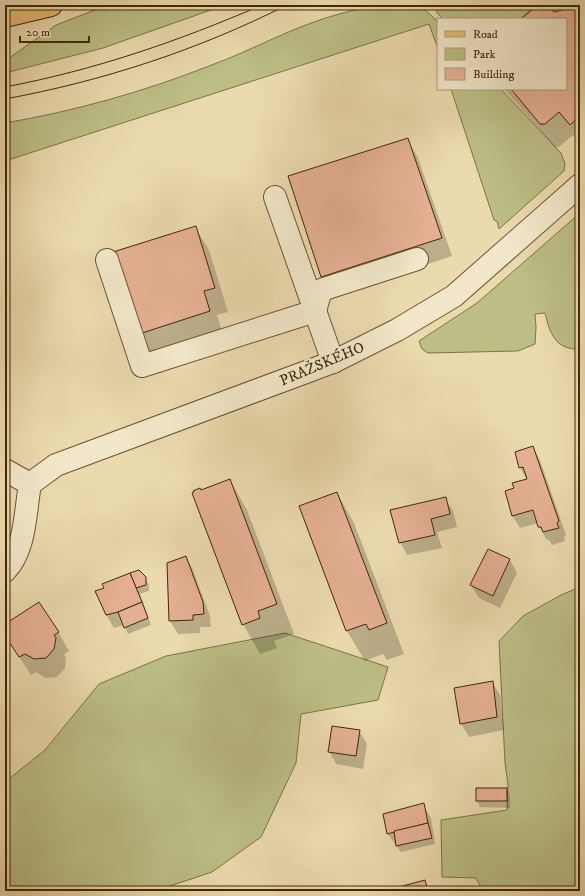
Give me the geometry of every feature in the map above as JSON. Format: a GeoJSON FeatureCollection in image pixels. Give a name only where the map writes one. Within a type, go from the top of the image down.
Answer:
{"type":"FeatureCollection","features":[{"type":"Feature","properties":{"kind":"main road"},"geometry":{"type":"LineString","coordinates":[[5,16],[51,5]]}},
{"type":"Feature","properties":{"kind":"street","name":"PRAŽSKÉHO"},"geometry":{"type":"LineString","coordinates":[[30,484],[56,464],[333,362],[397,330],[454,296],[580,185]]}},
{"type":"Feature","properties":{"kind":"street"},"geometry":{"type":"LineString","coordinates":[[276,197],[333,362]]}},
{"type":"Feature","properties":{"kind":"street"},"geometry":{"type":"LineString","coordinates":[[315,311],[321,290],[417,259]]}},
{"type":"Feature","properties":{"kind":"street"},"geometry":{"type":"LineString","coordinates":[[107,260],[142,366],[315,311]]}},
{"type":"Feature","properties":{"kind":"street"},"geometry":{"type":"LineString","coordinates":[[5,470],[30,484],[19,550],[5,571]]}},
{"type":"Feature","properties":{"kind":"green space"},"geometry":{"type":"Polygon","coordinates":[[[108,5],[225,5],[103,48],[5,73],[5,61],[56,25],[108,5]]]}},
{"type":"Feature","properties":{"kind":"green space"},"geometry":{"type":"Polygon","coordinates":[[[383,5],[414,5],[419,7],[425,10],[437,21],[437,46],[429,24],[5,161],[5,123],[83,107],[159,84],[225,60],[306,25],[355,10],[383,5]]]}},
{"type":"Feature","properties":{"kind":"green space"},"geometry":{"type":"Polygon","coordinates":[[[436,5],[536,5],[521,18],[442,18],[437,13],[436,5]]]}},
{"type":"Feature","properties":{"kind":"green space"},"geometry":{"type":"Polygon","coordinates":[[[550,5],[580,5],[580,9],[566,7],[554,10],[550,5]]]}},
{"type":"Feature","properties":{"kind":"green space"},"geometry":{"type":"Polygon","coordinates":[[[451,90],[502,90],[561,153],[565,164],[564,171],[499,229],[497,221],[494,220],[451,90]]]}},
{"type":"Feature","properties":{"kind":"green space"},"geometry":{"type":"Polygon","coordinates":[[[580,213],[580,349],[565,347],[555,339],[549,327],[545,313],[535,314],[535,344],[518,351],[428,353],[422,349],[419,341],[477,303],[580,213]]]}},
{"type":"Feature","properties":{"kind":"green space"},"geometry":{"type":"Polygon","coordinates":[[[580,587],[580,891],[483,891],[476,878],[442,877],[441,820],[507,810],[508,785],[505,763],[499,641],[523,616],[561,595],[580,587]]]}},
{"type":"Feature","properties":{"kind":"green space"},"geometry":{"type":"Polygon","coordinates":[[[285,633],[388,667],[378,700],[301,714],[296,763],[261,837],[212,872],[155,891],[5,891],[5,782],[45,750],[99,684],[166,656],[285,633]]]}},
{"type":"Feature","properties":{"kind":"building"},"geometry":{"type":"Polygon","coordinates":[[[538,5],[548,5],[554,12],[570,8],[580,11],[580,116],[570,125],[559,112],[545,124],[540,124],[512,90],[567,90],[567,18],[522,18],[538,5]]]}},
{"type":"Feature","properties":{"kind":"building"},"geometry":{"type":"Polygon","coordinates":[[[408,138],[442,238],[321,277],[288,176],[408,138]]]}},
{"type":"Feature","properties":{"kind":"building"},"geometry":{"type":"Polygon","coordinates":[[[196,226],[215,288],[204,291],[210,311],[139,334],[113,252],[196,226]]]}},
{"type":"Feature","properties":{"kind":"building"},"geometry":{"type":"Polygon","coordinates":[[[533,446],[559,521],[557,523],[559,528],[543,532],[541,527],[538,527],[533,510],[512,516],[505,491],[514,488],[512,483],[527,479],[523,467],[519,468],[515,452],[533,446]]]}},
{"type":"Feature","properties":{"kind":"building"},"geometry":{"type":"Polygon","coordinates":[[[230,479],[277,604],[258,611],[260,618],[242,625],[192,493],[200,488],[201,490],[230,479]]]}},
{"type":"Feature","properties":{"kind":"building"},"geometry":{"type":"Polygon","coordinates":[[[337,492],[387,623],[369,630],[366,624],[346,631],[299,506],[337,492]]]}},
{"type":"Feature","properties":{"kind":"building"},"geometry":{"type":"Polygon","coordinates":[[[446,497],[450,514],[431,519],[435,535],[399,543],[390,510],[446,497]]]}},
{"type":"Feature","properties":{"kind":"building"},"geometry":{"type":"Polygon","coordinates":[[[488,549],[510,559],[493,596],[470,585],[488,549]]]}},
{"type":"Feature","properties":{"kind":"building"},"geometry":{"type":"Polygon","coordinates":[[[186,556],[203,602],[204,614],[193,615],[193,620],[169,621],[167,563],[186,556]]]}},
{"type":"Feature","properties":{"kind":"building"},"geometry":{"type":"Polygon","coordinates":[[[139,570],[146,577],[146,585],[136,588],[130,573],[139,570]]]}},
{"type":"Feature","properties":{"kind":"building"},"geometry":{"type":"Polygon","coordinates":[[[130,573],[142,602],[118,612],[106,615],[95,591],[104,588],[102,584],[130,573]]]}},
{"type":"Feature","properties":{"kind":"building"},"geometry":{"type":"Polygon","coordinates":[[[39,602],[59,632],[54,635],[56,638],[54,649],[46,658],[34,659],[25,654],[19,657],[5,636],[5,624],[39,602]]]}},
{"type":"Feature","properties":{"kind":"building"},"geometry":{"type":"Polygon","coordinates":[[[142,602],[148,618],[124,628],[118,612],[142,602]]]}},
{"type":"Feature","properties":{"kind":"building"},"geometry":{"type":"Polygon","coordinates":[[[493,681],[497,717],[460,724],[454,688],[493,681]]]}},
{"type":"Feature","properties":{"kind":"building"},"geometry":{"type":"Polygon","coordinates":[[[332,726],[360,730],[356,756],[328,752],[332,726]]]}},
{"type":"Feature","properties":{"kind":"building"},"geometry":{"type":"Polygon","coordinates":[[[476,788],[507,788],[507,801],[476,801],[476,788]]]}},
{"type":"Feature","properties":{"kind":"building"},"geometry":{"type":"Polygon","coordinates":[[[424,803],[428,823],[387,834],[383,814],[424,803]]]}},
{"type":"Feature","properties":{"kind":"building"},"geometry":{"type":"Polygon","coordinates":[[[428,823],[432,838],[396,846],[394,831],[428,823]]]}},
{"type":"Feature","properties":{"kind":"building"},"geometry":{"type":"Polygon","coordinates":[[[425,880],[428,891],[384,891],[425,880]]]}},
{"type":"Feature","properties":{"kind":"tram line"},"geometry":{"type":"LineString","coordinates":[[5,87],[71,72],[136,53],[199,31],[262,5]]}},
{"type":"Feature","properties":{"kind":"tram line"},"geometry":{"type":"LineString","coordinates":[[5,99],[78,83],[149,62],[185,50],[219,36],[287,5]]}}]}
